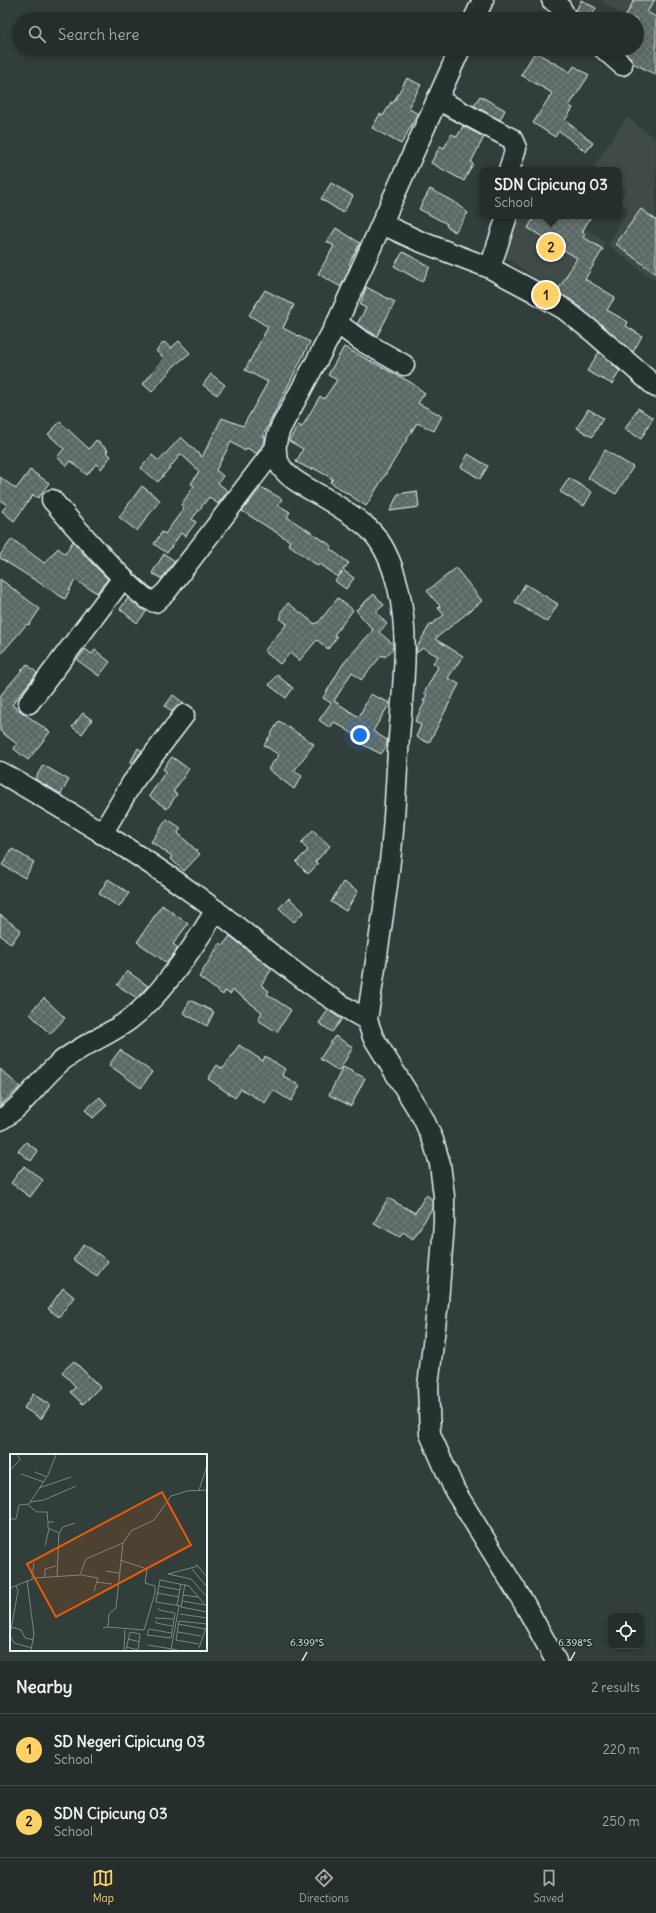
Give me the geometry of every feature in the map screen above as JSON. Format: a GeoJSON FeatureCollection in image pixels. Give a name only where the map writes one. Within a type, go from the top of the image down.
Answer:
{"type":"FeatureCollection","features":[{"type":"Feature","properties":{"kind":"street"},"geometry":{"type":"LineString","coordinates":[[477,12],[483,0]]}},
{"type":"Feature","properties":{"kind":"street"},"geometry":{"type":"LineString","coordinates":[[552,0],[558,5],[562,12]]}},
{"type":"Feature","properties":{"kind":"street"},"geometry":{"type":"LineString","coordinates":[[457,56],[337,323],[281,427],[275,440],[274,450],[278,463],[287,475],[350,514],[370,530],[383,547],[393,569],[401,602],[405,629],[403,682],[390,860],[367,1020],[374,1038],[423,1118],[433,1140],[440,1164],[444,1196],[444,1223],[438,1302],[428,1386],[430,1434],[456,1491],[524,1603],[556,1661]]}},
{"type":"Feature","properties":{"kind":"street"},"geometry":{"type":"LineString","coordinates":[[612,56],[622,65]]}},
{"type":"Feature","properties":{"kind":"street"},"geometry":{"type":"LineString","coordinates":[[437,99],[512,139],[516,148],[510,167]]}},
{"type":"Feature","properties":{"kind":"street"},"geometry":{"type":"LineString","coordinates":[[490,268],[506,219]]}},
{"type":"Feature","properties":{"kind":"street"},"geometry":{"type":"LineString","coordinates":[[382,224],[419,241],[490,268],[564,310],[593,332],[656,387]]}},
{"type":"Feature","properties":{"kind":"street"},"geometry":{"type":"LineString","coordinates":[[337,323],[360,340],[404,366]]}},
{"type":"Feature","properties":{"kind":"street"},"geometry":{"type":"LineString","coordinates":[[52,500],[95,550],[123,578],[151,602],[154,602],[159,600],[274,450]]}},
{"type":"Feature","properties":{"kind":"street"},"geometry":{"type":"LineString","coordinates":[[29,703],[123,578]]}},
{"type":"Feature","properties":{"kind":"street"},"geometry":{"type":"LineString","coordinates":[[102,834],[132,783],[184,715]]}},
{"type":"Feature","properties":{"kind":"street"},"geometry":{"type":"LineString","coordinates":[[0,772],[167,874],[311,983],[367,1020]]}},
{"type":"Feature","properties":{"kind":"street"},"geometry":{"type":"LineString","coordinates":[[0,1120],[23,1102],[56,1065],[67,1056],[130,1019],[149,1001],[194,946],[216,910]]}},
{"type":"Feature","properties":{"kind":"shaded area"},"geometry":{"type":"Polygon","coordinates":[[[600,0],[656,0],[656,40],[644,27],[644,12],[617,12],[600,0]]]}},
{"type":"Feature","properties":{"kind":"shaded area"},"geometry":{"type":"Polygon","coordinates":[[[627,117],[656,139],[656,282],[608,245],[629,208],[622,204],[622,196],[626,189],[622,187],[622,167],[593,167],[627,117]]]}},
{"type":"Feature","properties":{"kind":"shaded area"},"geometry":{"type":"Polygon","coordinates":[[[520,219],[571,219],[606,243],[568,299],[496,251],[520,219]]]}},
{"type":"Feature","properties":{"kind":"building"},"geometry":{"type":"Polygon","coordinates":[[[581,0],[596,8],[594,12],[576,11],[581,0]]]}},
{"type":"Feature","properties":{"kind":"building"},"geometry":{"type":"Polygon","coordinates":[[[634,0],[655,0],[647,12],[656,17],[656,75],[633,63],[629,56],[644,56],[644,12],[628,12],[634,0]]]}},
{"type":"Feature","properties":{"kind":"building"},"geometry":{"type":"Polygon","coordinates":[[[533,56],[542,56],[570,72],[574,66],[589,75],[569,106],[573,108],[565,120],[593,143],[586,152],[559,131],[555,137],[533,123],[552,93],[521,75],[533,56]]]}},
{"type":"Feature","properties":{"kind":"building"},"geometry":{"type":"Polygon","coordinates":[[[407,78],[421,85],[408,108],[418,114],[401,144],[372,128],[380,114],[383,116],[391,102],[393,103],[407,78]]]}},
{"type":"Feature","properties":{"kind":"building"},"geometry":{"type":"Polygon","coordinates":[[[480,96],[505,110],[500,120],[474,106],[480,96]]]}},
{"type":"Feature","properties":{"kind":"building"},"geometry":{"type":"Polygon","coordinates":[[[463,126],[484,137],[471,162],[473,164],[464,181],[431,163],[440,146],[444,148],[452,134],[457,137],[463,126]]]}},
{"type":"Feature","properties":{"kind":"building"},"geometry":{"type":"Polygon","coordinates":[[[331,183],[353,196],[343,213],[321,199],[331,183]]]}},
{"type":"Feature","properties":{"kind":"building"},"geometry":{"type":"Polygon","coordinates":[[[430,189],[454,202],[468,213],[455,232],[446,226],[447,224],[419,209],[430,189]]]}},
{"type":"Feature","properties":{"kind":"building"},"geometry":{"type":"Polygon","coordinates":[[[641,209],[656,220],[656,274],[616,244],[641,209]]]}},
{"type":"Feature","properties":{"kind":"building"},"geometry":{"type":"Polygon","coordinates":[[[533,219],[589,219],[582,232],[585,234],[583,237],[603,249],[585,279],[615,297],[607,310],[628,322],[626,326],[642,336],[633,352],[571,300],[557,292],[577,258],[528,228],[533,219]]]}},
{"type":"Feature","properties":{"kind":"building"},"geometry":{"type":"Polygon","coordinates":[[[336,228],[360,243],[349,264],[351,265],[341,287],[318,274],[334,246],[327,242],[336,228]]]}},
{"type":"Feature","properties":{"kind":"building"},"geometry":{"type":"Polygon","coordinates":[[[403,252],[430,267],[422,282],[394,266],[403,252]]]}},
{"type":"Feature","properties":{"kind":"building"},"geometry":{"type":"Polygon","coordinates":[[[366,287],[395,302],[377,336],[357,324],[366,308],[360,305],[366,287]]]}},
{"type":"Feature","properties":{"kind":"building"},"geometry":{"type":"Polygon","coordinates":[[[265,290],[294,305],[283,328],[310,342],[263,436],[265,437],[265,441],[257,454],[247,448],[245,451],[231,442],[216,470],[223,476],[218,483],[228,491],[218,504],[209,497],[192,519],[196,522],[185,537],[181,533],[167,553],[154,544],[162,532],[165,534],[184,508],[181,505],[194,486],[191,484],[199,471],[181,454],[158,482],[141,468],[152,455],[159,461],[181,437],[202,457],[222,418],[243,426],[268,382],[245,370],[268,327],[249,315],[265,290]]]}},
{"type":"Feature","properties":{"kind":"building"},"geometry":{"type":"Polygon","coordinates":[[[179,341],[190,353],[174,366],[152,392],[143,384],[164,358],[156,351],[164,342],[171,348],[179,341]]]}},
{"type":"Feature","properties":{"kind":"building"},"geometry":{"type":"Polygon","coordinates":[[[344,347],[410,382],[425,393],[418,403],[442,416],[434,431],[417,423],[366,506],[330,482],[333,479],[313,468],[312,470],[296,462],[303,449],[289,441],[298,425],[302,427],[320,396],[324,399],[337,380],[328,375],[344,347]]]}},
{"type":"Feature","properties":{"kind":"building"},"geometry":{"type":"Polygon","coordinates":[[[599,352],[620,371],[612,384],[587,371],[599,352]]]}},
{"type":"Feature","properties":{"kind":"building"},"geometry":{"type":"Polygon","coordinates":[[[211,374],[225,385],[217,395],[203,385],[211,374]]]}},
{"type":"Feature","properties":{"kind":"building"},"geometry":{"type":"Polygon","coordinates":[[[638,408],[653,418],[641,439],[625,429],[638,408]]]}},
{"type":"Feature","properties":{"kind":"building"},"geometry":{"type":"Polygon","coordinates":[[[588,409],[603,418],[592,437],[577,428],[588,409]]]}},
{"type":"Feature","properties":{"kind":"building"},"geometry":{"type":"Polygon","coordinates":[[[60,422],[89,449],[96,440],[108,450],[106,452],[111,456],[101,469],[96,464],[87,475],[71,461],[67,466],[57,457],[64,449],[48,434],[60,422]]]}},
{"type":"Feature","properties":{"kind":"building"},"geometry":{"type":"Polygon","coordinates":[[[605,450],[633,467],[616,494],[588,478],[605,450]]]}},
{"type":"Feature","properties":{"kind":"building"},"geometry":{"type":"Polygon","coordinates":[[[468,454],[488,466],[480,479],[461,467],[468,454]]]}},
{"type":"Feature","properties":{"kind":"building"},"geometry":{"type":"Polygon","coordinates":[[[30,470],[49,483],[38,498],[33,495],[14,521],[2,511],[7,505],[0,500],[0,477],[16,489],[30,470]]]}},
{"type":"Feature","properties":{"kind":"building"},"geometry":{"type":"Polygon","coordinates":[[[569,478],[592,492],[584,506],[560,492],[569,478]]]}},
{"type":"Feature","properties":{"kind":"building"},"geometry":{"type":"Polygon","coordinates":[[[142,486],[160,500],[137,531],[119,517],[142,486]]]}},
{"type":"Feature","properties":{"kind":"building"},"geometry":{"type":"Polygon","coordinates":[[[261,487],[282,499],[278,505],[290,512],[287,517],[332,546],[330,549],[349,563],[343,570],[354,578],[346,589],[335,581],[342,572],[338,577],[320,564],[318,566],[288,544],[290,541],[242,511],[261,487]]]}},
{"type":"Feature","properties":{"kind":"building"},"geometry":{"type":"Polygon","coordinates":[[[417,491],[419,507],[390,511],[398,494],[417,491]]]}},
{"type":"Feature","properties":{"kind":"building"},"geometry":{"type":"Polygon","coordinates":[[[12,539],[44,563],[58,548],[65,554],[73,541],[108,579],[97,593],[75,580],[65,599],[0,558],[0,555],[12,539]]]}},
{"type":"Feature","properties":{"kind":"building"},"geometry":{"type":"Polygon","coordinates":[[[164,554],[175,561],[162,579],[152,573],[164,554]]]}},
{"type":"Feature","properties":{"kind":"building"},"geometry":{"type":"Polygon","coordinates":[[[456,568],[482,601],[435,639],[463,656],[448,678],[459,684],[429,743],[416,737],[421,725],[415,721],[425,702],[423,701],[427,695],[424,693],[438,667],[433,663],[438,656],[423,648],[416,653],[416,649],[429,626],[444,615],[438,608],[440,606],[427,591],[456,568]]]}},
{"type":"Feature","properties":{"kind":"building"},"geometry":{"type":"Polygon","coordinates":[[[0,579],[40,609],[29,625],[27,624],[0,655],[0,579]]]}},
{"type":"Feature","properties":{"kind":"building"},"geometry":{"type":"Polygon","coordinates":[[[525,584],[558,604],[547,622],[515,602],[525,584]]]}},
{"type":"Feature","properties":{"kind":"building"},"geometry":{"type":"Polygon","coordinates":[[[374,594],[384,605],[376,612],[387,624],[379,632],[393,644],[393,649],[385,657],[382,655],[361,680],[352,672],[334,701],[359,717],[370,694],[390,703],[373,731],[387,740],[387,745],[381,754],[354,740],[357,736],[334,722],[330,728],[319,720],[331,703],[323,698],[343,664],[373,630],[356,610],[374,594]]]}},
{"type":"Feature","properties":{"kind":"building"},"geometry":{"type":"Polygon","coordinates":[[[128,598],[146,612],[137,623],[120,609],[128,598]]]}},
{"type":"Feature","properties":{"kind":"building"},"geometry":{"type":"Polygon","coordinates":[[[338,598],[353,610],[334,635],[337,637],[328,649],[317,640],[299,661],[290,653],[280,664],[264,651],[287,624],[280,619],[282,615],[280,613],[288,603],[315,624],[317,622],[318,623],[338,598]]]}},
{"type":"Feature","properties":{"kind":"building"},"geometry":{"type":"Polygon","coordinates":[[[85,649],[92,654],[95,650],[110,662],[99,676],[77,660],[85,649]]]}},
{"type":"Feature","properties":{"kind":"building"},"geometry":{"type":"Polygon","coordinates":[[[27,664],[37,673],[12,705],[50,732],[28,760],[14,749],[17,744],[0,731],[0,696],[27,664]]]}},
{"type":"Feature","properties":{"kind":"building"},"geometry":{"type":"Polygon","coordinates":[[[277,675],[293,688],[286,698],[269,685],[277,675]]]}},
{"type":"Feature","properties":{"kind":"building"},"geometry":{"type":"Polygon","coordinates":[[[173,695],[185,704],[179,705],[172,712],[165,706],[173,695]]]}},
{"type":"Feature","properties":{"kind":"building"},"geometry":{"type":"Polygon","coordinates":[[[83,713],[92,720],[82,734],[72,727],[83,713]]]}},
{"type":"Feature","properties":{"kind":"building"},"geometry":{"type":"Polygon","coordinates":[[[279,721],[314,744],[294,771],[302,776],[294,789],[268,769],[279,755],[264,745],[279,721]]]}},
{"type":"Feature","properties":{"kind":"building"},"geometry":{"type":"Polygon","coordinates":[[[138,748],[142,751],[132,764],[130,763],[138,748]]]}},
{"type":"Feature","properties":{"kind":"building"},"geometry":{"type":"Polygon","coordinates":[[[172,757],[189,769],[173,792],[177,794],[167,809],[149,796],[166,771],[163,769],[172,757]]]}},
{"type":"Feature","properties":{"kind":"building"},"geometry":{"type":"Polygon","coordinates":[[[43,765],[69,780],[61,794],[35,779],[43,765]]]}},
{"type":"Feature","properties":{"kind":"building"},"geometry":{"type":"Polygon","coordinates":[[[167,819],[181,828],[178,833],[200,854],[184,871],[170,858],[172,856],[151,842],[167,819]]]}},
{"type":"Feature","properties":{"kind":"building"},"geometry":{"type":"Polygon","coordinates":[[[313,830],[330,846],[315,862],[318,864],[308,874],[296,862],[308,850],[301,843],[313,830]]]}},
{"type":"Feature","properties":{"kind":"building"},"geometry":{"type":"Polygon","coordinates":[[[12,849],[34,862],[25,878],[2,865],[12,849]]]}},
{"type":"Feature","properties":{"kind":"building"},"geometry":{"type":"Polygon","coordinates":[[[108,879],[129,893],[119,907],[99,894],[108,879]]]}},
{"type":"Feature","properties":{"kind":"building"},"geometry":{"type":"Polygon","coordinates":[[[343,882],[358,891],[346,911],[331,902],[343,882]]]}},
{"type":"Feature","properties":{"kind":"building"},"geometry":{"type":"Polygon","coordinates":[[[289,898],[304,912],[294,922],[279,908],[289,898]]]}},
{"type":"Feature","properties":{"kind":"building"},"geometry":{"type":"Polygon","coordinates":[[[162,905],[188,924],[173,944],[178,948],[167,963],[137,942],[162,905]]]}},
{"type":"Feature","properties":{"kind":"building"},"geometry":{"type":"Polygon","coordinates":[[[0,915],[21,930],[11,944],[0,935],[0,915]]]}},
{"type":"Feature","properties":{"kind":"building"},"geometry":{"type":"Polygon","coordinates":[[[230,936],[272,969],[261,985],[269,991],[267,994],[291,1010],[277,1032],[258,1020],[262,1012],[233,990],[230,994],[225,991],[223,995],[199,977],[220,943],[223,945],[230,936]]]}},
{"type":"Feature","properties":{"kind":"building"},"geometry":{"type":"Polygon","coordinates":[[[127,971],[148,986],[137,998],[117,985],[127,971]]]}},
{"type":"Feature","properties":{"kind":"building"},"geometry":{"type":"Polygon","coordinates":[[[44,998],[65,1018],[50,1034],[29,1013],[44,998]]]}},
{"type":"Feature","properties":{"kind":"building"},"geometry":{"type":"Polygon","coordinates":[[[190,1000],[214,1012],[207,1026],[183,1013],[190,1000]]]}},
{"type":"Feature","properties":{"kind":"building"},"geometry":{"type":"Polygon","coordinates":[[[328,1010],[342,1019],[332,1032],[319,1023],[328,1010]]]}},
{"type":"Feature","properties":{"kind":"building"},"geometry":{"type":"Polygon","coordinates":[[[335,1036],[353,1047],[339,1071],[320,1059],[335,1036]]]}},
{"type":"Feature","properties":{"kind":"building"},"geometry":{"type":"Polygon","coordinates":[[[239,1045],[263,1061],[265,1056],[285,1069],[282,1075],[300,1086],[291,1101],[273,1090],[265,1103],[241,1089],[235,1098],[208,1079],[217,1065],[223,1069],[239,1045]]]}},
{"type":"Feature","properties":{"kind":"building"},"geometry":{"type":"Polygon","coordinates":[[[120,1050],[152,1072],[141,1088],[109,1065],[120,1050]]]}},
{"type":"Feature","properties":{"kind":"building"},"geometry":{"type":"Polygon","coordinates":[[[343,1067],[365,1078],[351,1106],[329,1095],[343,1067]]]}},
{"type":"Feature","properties":{"kind":"building"},"geometry":{"type":"Polygon","coordinates":[[[0,1069],[20,1087],[0,1106],[0,1069]]]}},
{"type":"Feature","properties":{"kind":"building"},"geometry":{"type":"Polygon","coordinates":[[[100,1097],[107,1105],[93,1118],[85,1110],[100,1097]]]}},
{"type":"Feature","properties":{"kind":"building"},"geometry":{"type":"Polygon","coordinates":[[[26,1142],[38,1151],[31,1161],[18,1151],[26,1142]]]}},
{"type":"Feature","properties":{"kind":"building"},"geometry":{"type":"Polygon","coordinates":[[[24,1166],[43,1180],[30,1197],[11,1183],[24,1166]]]}},
{"type":"Feature","properties":{"kind":"building"},"geometry":{"type":"Polygon","coordinates":[[[426,1195],[432,1199],[432,1209],[413,1239],[403,1232],[400,1237],[374,1223],[388,1198],[415,1213],[426,1195]]]}},
{"type":"Feature","properties":{"kind":"building"},"geometry":{"type":"Polygon","coordinates":[[[84,1244],[108,1261],[97,1276],[73,1260],[84,1244]]]}},
{"type":"Feature","properties":{"kind":"building"},"geometry":{"type":"Polygon","coordinates":[[[63,1288],[74,1297],[59,1317],[48,1309],[63,1288]]]}},
{"type":"Feature","properties":{"kind":"building"},"geometry":{"type":"Polygon","coordinates":[[[74,1361],[100,1387],[83,1404],[70,1392],[76,1387],[62,1372],[74,1361]]]}},
{"type":"Feature","properties":{"kind":"building"},"geometry":{"type":"Polygon","coordinates":[[[33,1394],[50,1405],[41,1419],[24,1408],[33,1394]]]}},
{"type":"Feature","properties":{"kind":"place","name":"SDN Cipicung 03"},"geometry":{"type":"Point","coordinates":[551,247]}},
{"type":"Feature","properties":{"kind":"place","name":"SD Negeri Cipicung 03"},"geometry":{"type":"Point","coordinates":[546,295]}}]}
